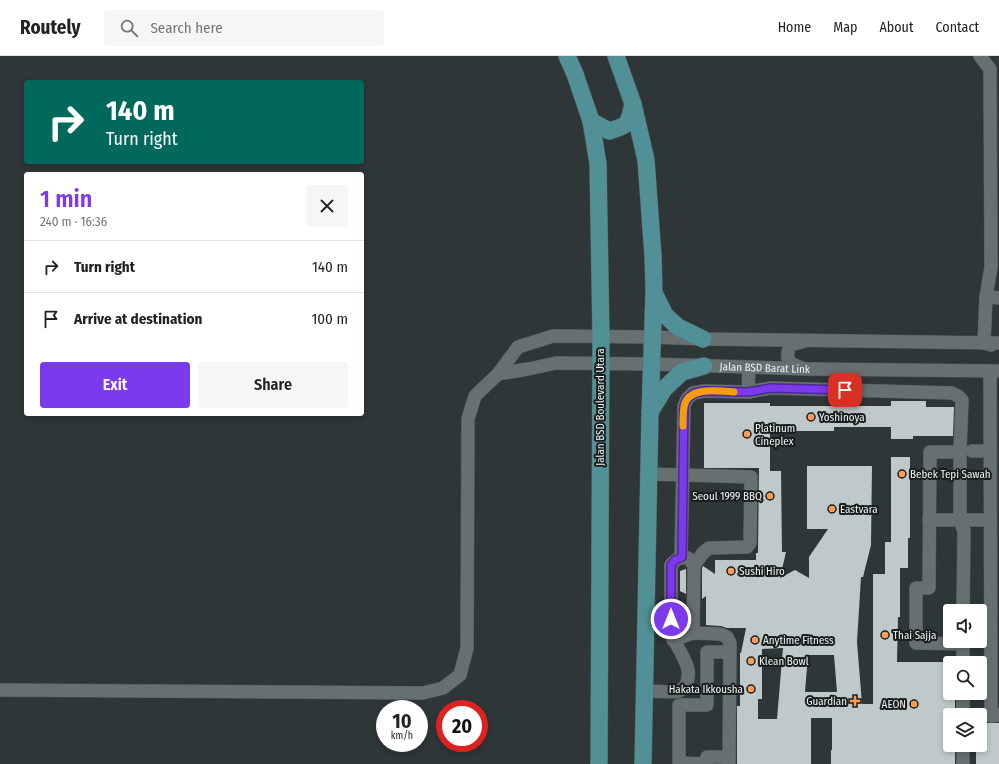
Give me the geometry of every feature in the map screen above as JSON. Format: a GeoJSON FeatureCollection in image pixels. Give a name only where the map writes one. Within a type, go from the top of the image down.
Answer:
{"type":"FeatureCollection","features":[{"type":"Feature","properties":{"kind":"main road","name":"Jalan BSD Boulevard Utara"},"geometry":{"type":"LineString","coordinates":[[567,56],[575,74],[591,121],[598,164],[601,337],[599,764]]}},
{"type":"Feature","properties":{"kind":"main road"},"geometry":{"type":"LineString","coordinates":[[616,56],[633,104],[646,160],[653,256],[654,291],[651,364],[643,764]]}},
{"type":"Feature","properties":{"kind":"main road"},"geometry":{"type":"LineString","coordinates":[[591,121],[610,131],[622,127],[629,122],[633,104]]}},
{"type":"Feature","properties":{"kind":"main road"},"geometry":{"type":"LineString","coordinates":[[654,291],[665,315],[678,328],[703,339]]}},
{"type":"Feature","properties":{"kind":"main road"},"geometry":{"type":"LineString","coordinates":[[650,413],[664,389],[682,372],[704,366]]}},
{"type":"Feature","properties":{"kind":"street"},"geometry":{"type":"LineString","coordinates":[[980,56],[995,69],[991,267],[986,297],[984,343]]}},
{"type":"Feature","properties":{"kind":"street"},"geometry":{"type":"LineString","coordinates":[[986,297],[999,298]]}},
{"type":"Feature","properties":{"kind":"street"},"geometry":{"type":"LineString","coordinates":[[0,690],[423,693],[443,688],[460,675],[467,648],[468,419],[475,396],[498,374],[518,347],[553,336],[999,343]]}},
{"type":"Feature","properties":{"kind":"street"},"geometry":{"type":"LineString","coordinates":[[807,340],[790,345],[787,354],[787,359],[792,365],[807,369]]}},
{"type":"Feature","properties":{"kind":"street"},"geometry":{"type":"LineString","coordinates":[[984,343],[999,347]]}},
{"type":"Feature","properties":{"kind":"street","name":"Jalan BSD Barat Link"},"geometry":{"type":"LineString","coordinates":[[498,374],[528,370],[556,363],[651,364],[807,369],[994,371]]}},
{"type":"Feature","properties":{"kind":"street"},"geometry":{"type":"LineString","coordinates":[[748,392],[749,367]]}},
{"type":"Feature","properties":{"kind":"street"},"geometry":{"type":"LineString","coordinates":[[905,370],[905,392]]}},
{"type":"Feature","properties":{"kind":"street"},"geometry":{"type":"LineString","coordinates":[[994,371],[990,451],[994,465],[990,520],[995,647],[990,716],[999,715]]}},
{"type":"Feature","properties":{"kind":"street"},"geometry":{"type":"LineString","coordinates":[[682,557],[684,406],[687,399],[694,393],[704,391],[748,392],[771,388],[952,393],[962,400],[966,452],[960,520],[964,531],[963,604]]}},
{"type":"Feature","properties":{"kind":"street"},"geometry":{"type":"LineString","coordinates":[[943,642],[916,643],[916,588],[929,588],[930,452],[990,451]]}},
{"type":"Feature","properties":{"kind":"street"},"geometry":{"type":"LineString","coordinates":[[649,474],[751,477],[750,543],[747,547],[709,548],[694,565],[693,633]]}},
{"type":"Feature","properties":{"kind":"street"},"geometry":{"type":"LineString","coordinates":[[929,520],[990,520]]}},
{"type":"Feature","properties":{"kind":"street"},"geometry":{"type":"LineString","coordinates":[[645,692],[679,691],[685,687],[688,668],[671,632],[671,565],[675,560],[682,557],[688,558],[694,565]]}},
{"type":"Feature","properties":{"kind":"street"},"geometry":{"type":"LineString","coordinates":[[674,640],[693,633],[720,634],[727,637],[730,644],[730,652],[729,760],[707,757],[706,764],[679,763],[679,705],[707,705],[707,652],[730,652]]}},
{"type":"Feature","properties":{"kind":"street"},"geometry":{"type":"LineString","coordinates":[[963,752],[963,764]]}},
{"type":"Feature","properties":{"kind":"building"},"geometry":{"type":"Polygon","coordinates":[[[891,401],[926,401],[926,407],[954,407],[953,436],[913,436],[913,439],[891,439],[891,427],[834,427],[834,431],[770,431],[770,471],[781,471],[782,552],[786,552],[780,578],[795,570],[809,578],[809,557],[828,529],[807,529],[807,466],[872,466],[871,545],[863,577],[861,577],[857,642],[862,704],[873,704],[873,574],[885,574],[885,542],[891,542],[891,457],[910,457],[910,538],[908,538],[908,568],[900,568],[900,617],[898,617],[897,662],[943,662],[943,700],[955,700],[955,708],[943,708],[943,752],[955,752],[955,764],[831,764],[832,718],[811,718],[811,764],[737,764],[737,706],[740,706],[740,653],[746,628],[727,628],[706,625],[706,596],[702,599],[702,568],[703,566],[715,574],[715,560],[756,560],[756,553],[758,553],[759,468],[704,468],[704,403],[770,403],[770,406],[891,406],[891,401]],[[783,648],[762,649],[762,699],[758,699],[758,719],[777,719],[783,648]],[[808,655],[805,692],[837,692],[834,655],[808,655]]]}},
{"type":"Feature","properties":{"kind":"building"},"geometry":{"type":"Polygon","coordinates":[[[686,569],[686,594],[680,591],[680,571],[686,569]]]}},
{"type":"Feature","properties":{"kind":"building"},"geometry":{"type":"Polygon","coordinates":[[[987,723],[999,723],[999,764],[976,764],[976,752],[987,752],[987,723]]]}},
{"type":"Feature","properties":{"kind":"slow traffic"},"geometry":{"type":"LineString","coordinates":[[683,426],[684,406],[687,399],[694,393],[704,391],[734,392]]}},
{"type":"Feature","properties":{"kind":"place","name":"Yoshinoya"},"geometry":{"type":"Point","coordinates":[811,417]}},
{"type":"Feature","properties":{"kind":"place","name":"Platinum Cineplex"},"geometry":{"type":"Point","coordinates":[747,434]}},
{"type":"Feature","properties":{"kind":"place","name":"Bebek Tepi Sawah"},"geometry":{"type":"Point","coordinates":[902,474]}},
{"type":"Feature","properties":{"kind":"place","name":"Seoul 1999 BBQ"},"geometry":{"type":"Point","coordinates":[770,496]}},
{"type":"Feature","properties":{"kind":"place","name":"Eastvara"},"geometry":{"type":"Point","coordinates":[832,509]}},
{"type":"Feature","properties":{"kind":"place","name":"Sushi Hiro"},"geometry":{"type":"Point","coordinates":[731,571]}},
{"type":"Feature","properties":{"kind":"place","name":"Thai Sajja"},"geometry":{"type":"Point","coordinates":[885,635]}},
{"type":"Feature","properties":{"kind":"place","name":"Anytime Fitness"},"geometry":{"type":"Point","coordinates":[755,640]}},
{"type":"Feature","properties":{"kind":"place","name":"Klean Bowl"},"geometry":{"type":"Point","coordinates":[751,661]}},
{"type":"Feature","properties":{"kind":"place","name":"Hakata Ikkousha"},"geometry":{"type":"Point","coordinates":[751,689]}},
{"type":"Feature","properties":{"kind":"place","name":"Guardian"},"geometry":{"type":"Point","coordinates":[855,701]}},
{"type":"Feature","properties":{"kind":"place","name":"AEON"},"geometry":{"type":"Point","coordinates":[914,704]}},
{"type":"Feature","properties":{"kind":"route"},"geometry":{"type":"LineString","coordinates":[[671,619],[671,565],[675,560],[682,557],[684,406],[687,399],[694,393],[704,391],[748,392],[771,388],[845,390]]}}]}
